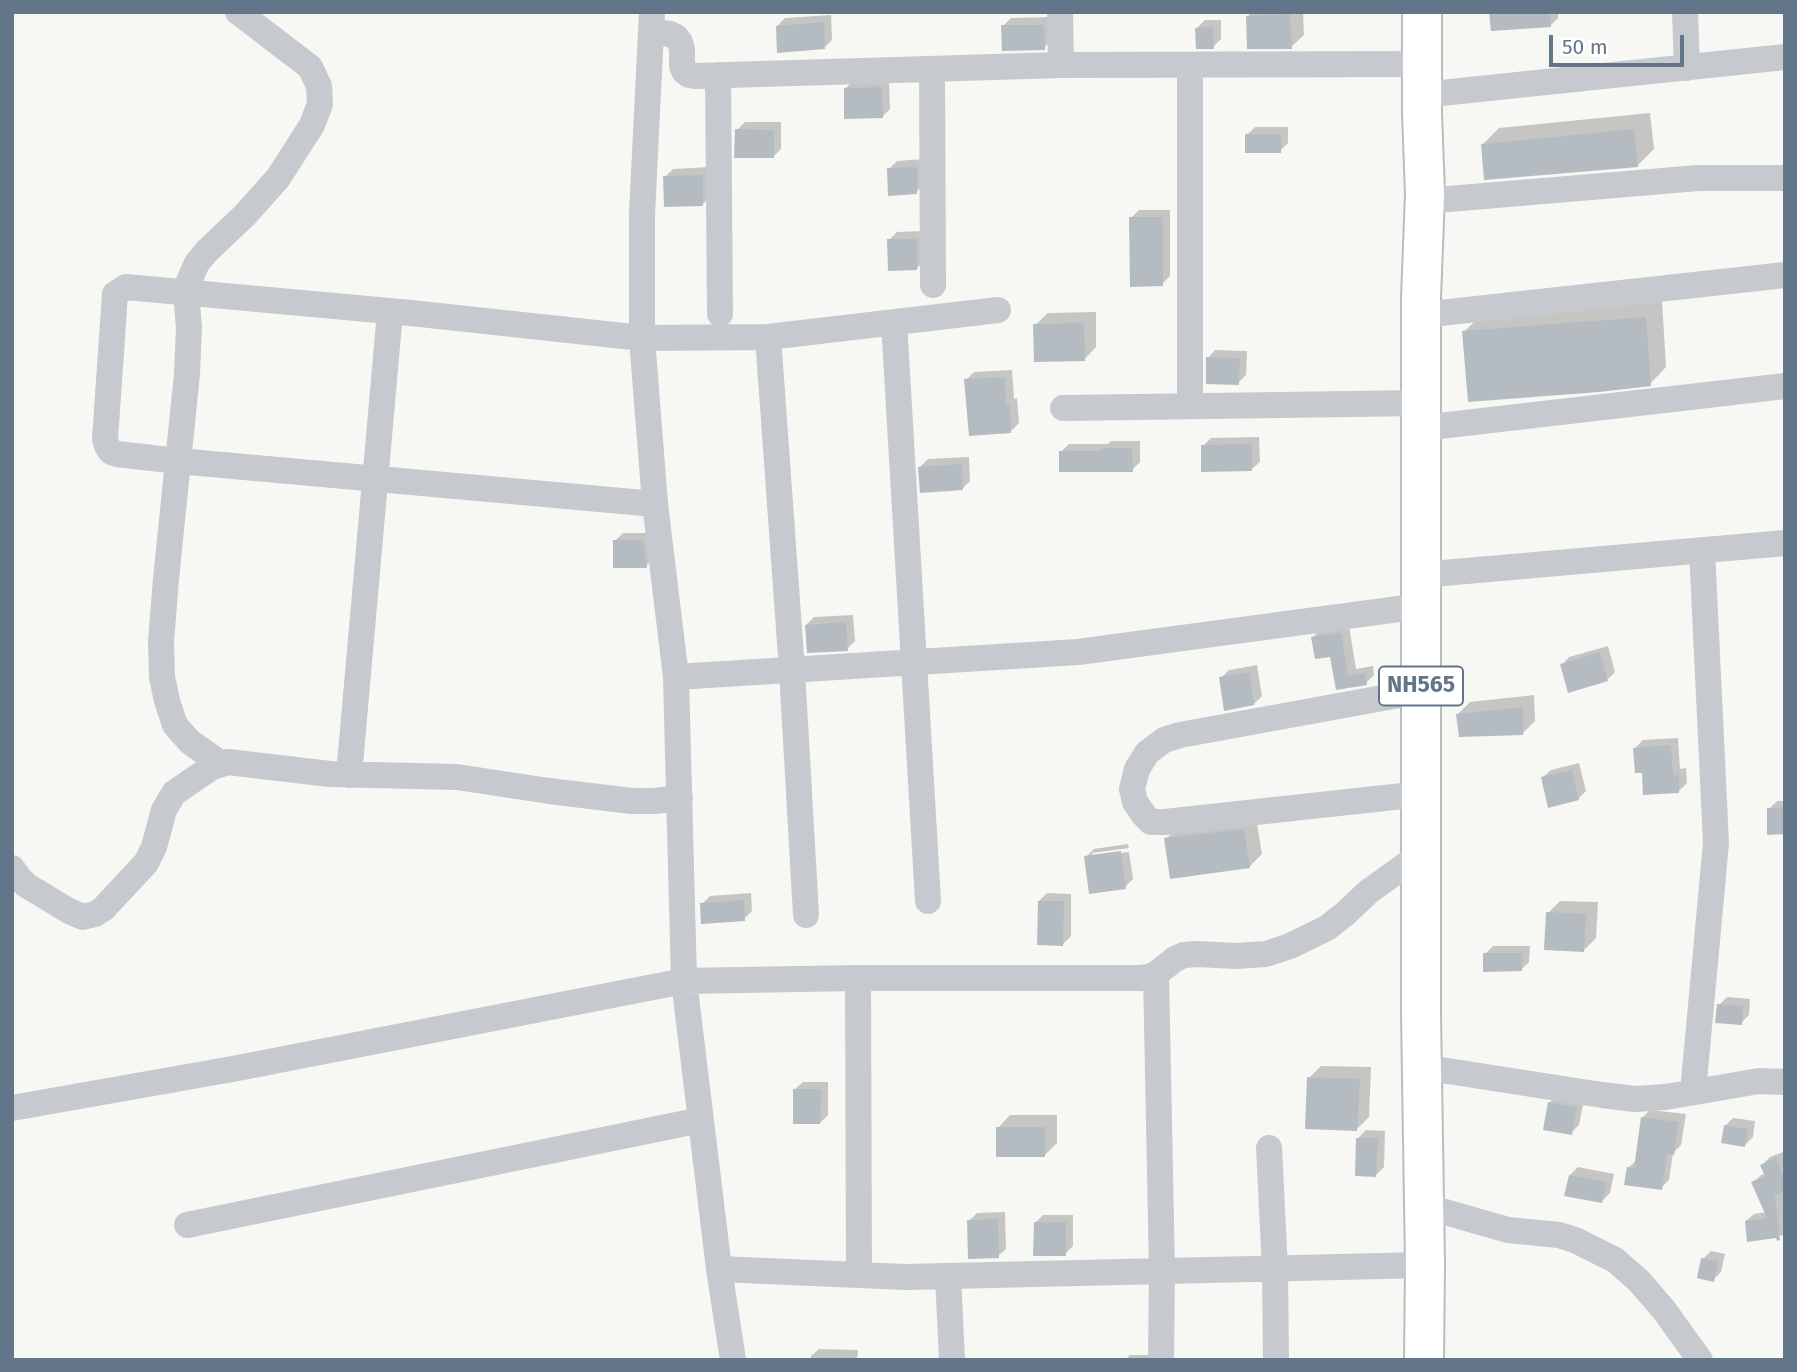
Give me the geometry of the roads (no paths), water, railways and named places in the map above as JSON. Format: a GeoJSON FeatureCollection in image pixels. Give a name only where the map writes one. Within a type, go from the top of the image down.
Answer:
{"type":"FeatureCollection","features":[{"type":"Feature","properties":{"kind":"highway","name":"NH565"},"geometry":{"type":"LineString","coordinates":[[1422,12],[1425,201],[1421,591],[1424,1360]]}},
{"type":"Feature","properties":{"kind":"street"},"geometry":{"type":"LineString","coordinates":[[220,763],[190,743],[175,725],[162,677],[161,641],[166,579],[187,374],[189,339],[186,293],[197,263],[278,178],[312,125],[320,103],[319,86],[310,67],[238,12]]}},
{"type":"Feature","properties":{"kind":"street"},"geometry":{"type":"LineString","coordinates":[[1060,12],[1061,65]]}},
{"type":"Feature","properties":{"kind":"street"},"geometry":{"type":"LineString","coordinates":[[1685,12],[1687,68]]}},
{"type":"Feature","properties":{"kind":"street"},"geometry":{"type":"LineString","coordinates":[[652,22],[680,42],[682,66],[689,75],[1061,65],[1190,65],[1421,79],[1687,68],[1785,57]]}},
{"type":"Feature","properties":{"kind":"street"},"geometry":{"type":"LineString","coordinates":[[652,22],[642,215],[642,338],[655,504],[676,677],[684,981],[719,1269],[733,1360]]}},
{"type":"Feature","properties":{"kind":"street"},"geometry":{"type":"LineString","coordinates":[[1190,65],[1190,406]]}},
{"type":"Feature","properties":{"kind":"street"},"geometry":{"type":"LineString","coordinates":[[932,69],[933,285]]}},
{"type":"Feature","properties":{"kind":"street"},"geometry":{"type":"LineString","coordinates":[[718,75],[720,314]]}},
{"type":"Feature","properties":{"kind":"street"},"geometry":{"type":"LineString","coordinates":[[1425,201],[1698,178],[1785,178]]}},
{"type":"Feature","properties":{"kind":"street"},"geometry":{"type":"LineString","coordinates":[[1422,315],[1785,275]]}},
{"type":"Feature","properties":{"kind":"street"},"geometry":{"type":"LineString","coordinates":[[655,504],[178,461],[111,452],[105,439],[115,294],[126,287],[642,338],[768,337],[998,310]]}},
{"type":"Feature","properties":{"kind":"street"},"geometry":{"type":"LineString","coordinates":[[349,775],[390,312]]}},
{"type":"Feature","properties":{"kind":"street"},"geometry":{"type":"LineString","coordinates":[[894,322],[928,901]]}},
{"type":"Feature","properties":{"kind":"street"},"geometry":{"type":"LineString","coordinates":[[768,337],[792,670],[806,915]]}},
{"type":"Feature","properties":{"kind":"street"},"geometry":{"type":"LineString","coordinates":[[1063,408],[1190,406],[1422,415],[1785,386]]}},
{"type":"Feature","properties":{"kind":"street"},"geometry":{"type":"LineString","coordinates":[[676,677],[1078,652],[1421,591],[1702,550],[1785,543]]}},
{"type":"Feature","properties":{"kind":"street"},"geometry":{"type":"LineString","coordinates":[[1693,1092],[1716,843],[1702,550]]}},
{"type":"Feature","properties":{"kind":"street"},"geometry":{"type":"LineString","coordinates":[[1421,691],[1164,740],[1147,752],[1137,769],[1132,789],[1135,802],[1143,816],[1151,822],[1421,794]]}},
{"type":"Feature","properties":{"kind":"street"},"geometry":{"type":"LineString","coordinates":[[12,868],[26,885],[69,911],[83,917],[95,914],[103,909],[146,863],[164,810],[174,793],[220,763],[228,762],[349,775],[457,777],[550,792],[632,801],[680,798]]}},
{"type":"Feature","properties":{"kind":"street"},"geometry":{"type":"LineString","coordinates":[[12,1108],[238,1068],[684,981],[1149,977],[1184,955],[1266,954],[1290,946],[1327,929],[1368,892],[1421,854]]}},
{"type":"Feature","properties":{"kind":"street"},"geometry":{"type":"LineString","coordinates":[[1156,974],[1162,1271],[1161,1360]]}},
{"type":"Feature","properties":{"kind":"street"},"geometry":{"type":"LineString","coordinates":[[858,978],[859,1275]]}},
{"type":"Feature","properties":{"kind":"street"},"geometry":{"type":"LineString","coordinates":[[1422,1067],[1634,1098],[1666,1097],[1759,1081],[1785,1082]]}},
{"type":"Feature","properties":{"kind":"street"},"geometry":{"type":"LineString","coordinates":[[187,1225],[701,1120]]}},
{"type":"Feature","properties":{"kind":"street"},"geometry":{"type":"LineString","coordinates":[[1269,1148],[1276,1360]]}},
{"type":"Feature","properties":{"kind":"street"},"geometry":{"type":"LineString","coordinates":[[1424,1206],[1508,1230],[1559,1235],[1615,1260],[1639,1281],[1664,1310],[1700,1360]]}},
{"type":"Feature","properties":{"kind":"street"},"geometry":{"type":"LineString","coordinates":[[719,1269],[906,1277],[1425,1265]]}},
{"type":"Feature","properties":{"kind":"street"},"geometry":{"type":"LineString","coordinates":[[948,1276],[952,1360]]}}]}
